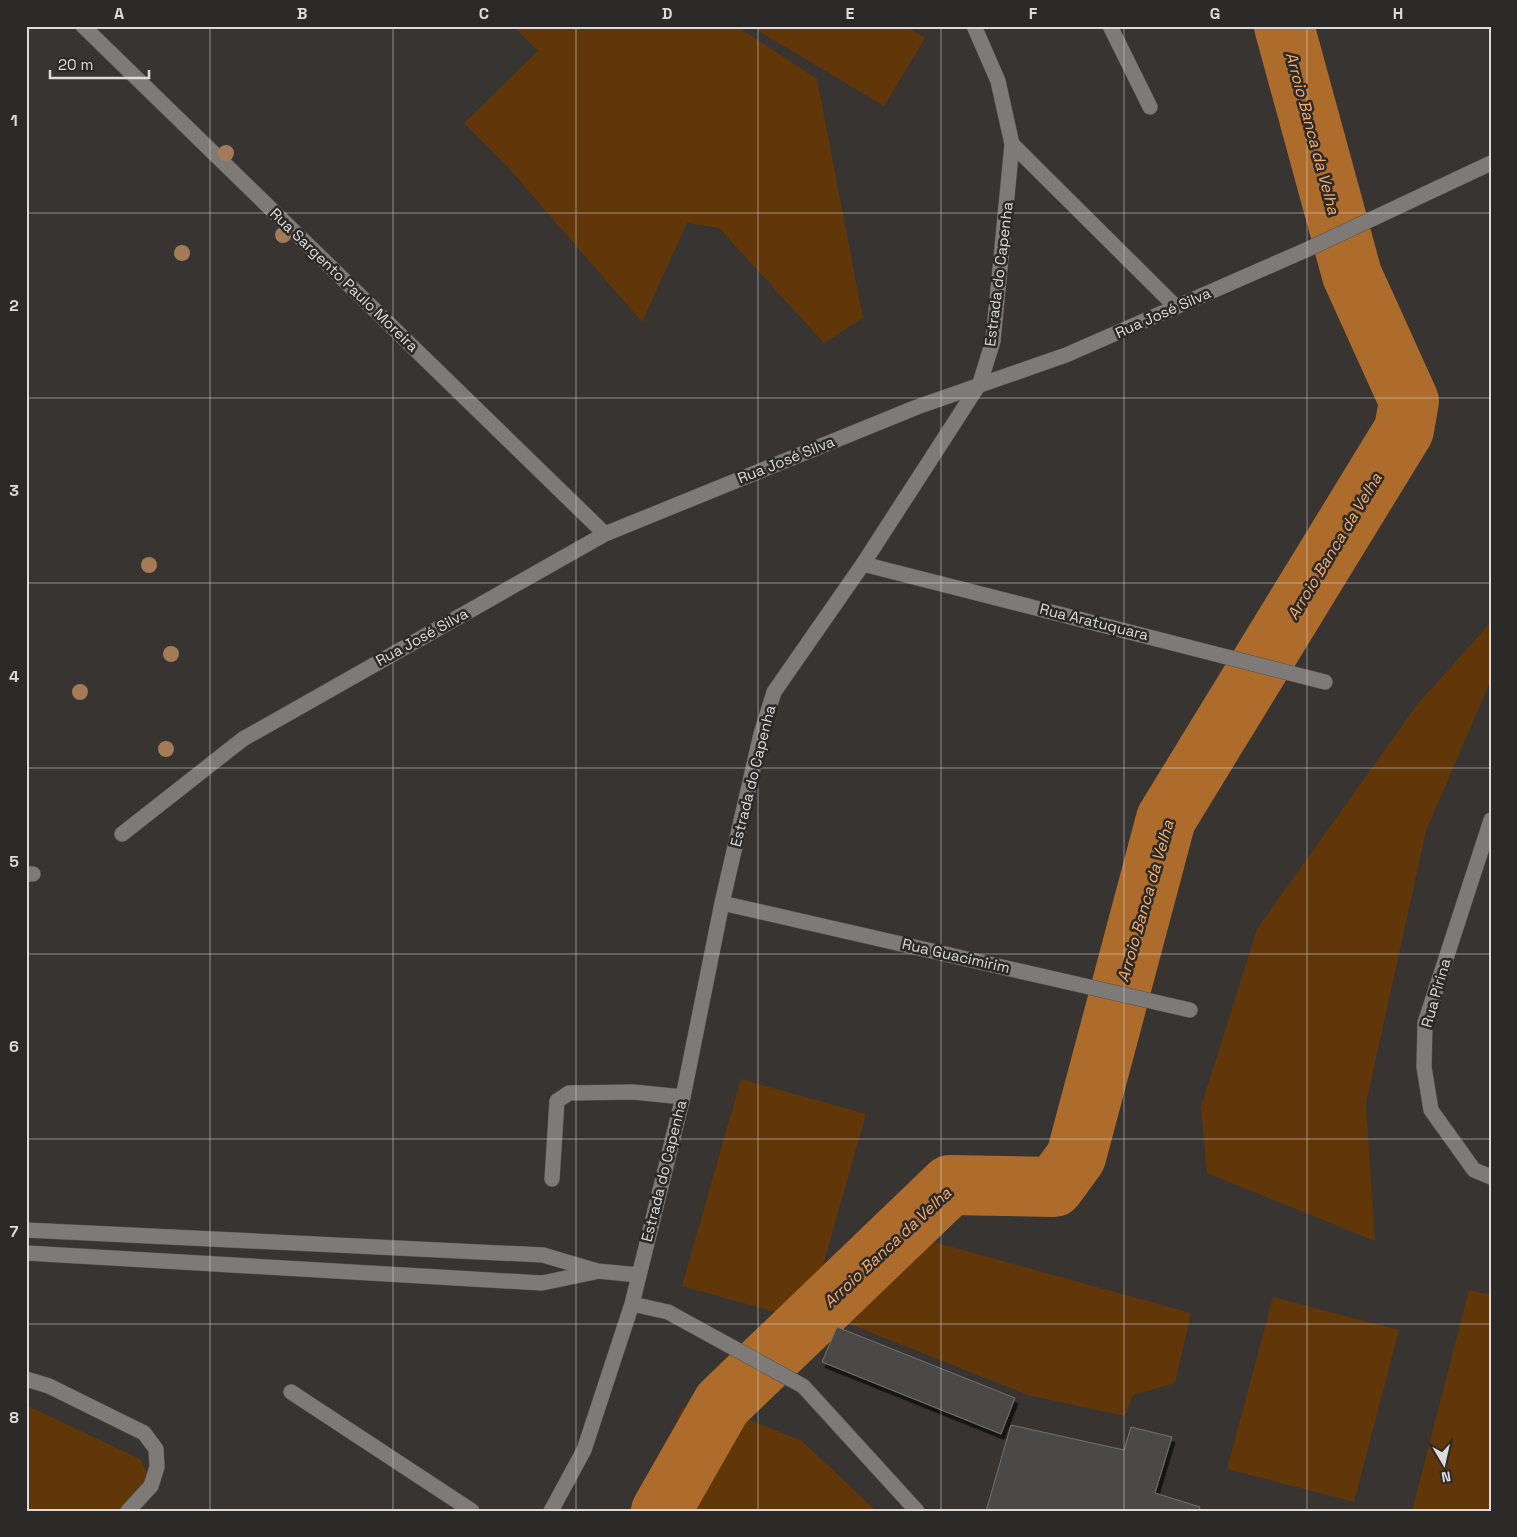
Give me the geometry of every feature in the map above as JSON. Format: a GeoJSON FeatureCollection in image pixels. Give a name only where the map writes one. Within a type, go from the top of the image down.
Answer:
{"type":"FeatureCollection","features":[{"type":"Feature","properties":{"kind":"street","name":"Rua Sargento Paulo Moreira"},"geometry":{"type":"LineString","coordinates":[[83,26],[605,534]]}},
{"type":"Feature","properties":{"kind":"street","name":"Estrada do Capenha"},"geometry":{"type":"LineString","coordinates":[[551,1511],[584,1450],[632,1304],[683,1097],[722,902],[761,734],[774,692],[863,564],[980,383],[993,341],[1012,144],[998,81],[974,26]]}},
{"type":"Feature","properties":{"kind":"street"},"geometry":{"type":"LineString","coordinates":[[1110,26],[1150,107]]}},
{"type":"Feature","properties":{"kind":"street"},"geometry":{"type":"LineString","coordinates":[[1012,144],[1176,307]]}},
{"type":"Feature","properties":{"kind":"street","name":"Rua José Silva"},"geometry":{"type":"LineString","coordinates":[[122,834],[242,739],[605,534],[980,383],[1066,355],[1373,220],[1491,163]]}},
{"type":"Feature","properties":{"kind":"street","name":"Rua Aratuquara"},"geometry":{"type":"LineString","coordinates":[[863,564],[1214,652],[1325,682]]}},
{"type":"Feature","properties":{"kind":"street","name":"Rua Pirina"},"geometry":{"type":"LineString","coordinates":[[1491,820],[1425,1023],[1424,1067],[1431,1110],[1474,1170],[1491,1177]]}},
{"type":"Feature","properties":{"kind":"street","name":"Rua Guacimirim"},"geometry":{"type":"LineString","coordinates":[[722,902],[1190,1010]]}},
{"type":"Feature","properties":{"kind":"street"},"geometry":{"type":"LineString","coordinates":[[552,1178],[557,1101],[568,1093],[633,1092],[683,1097]]}},
{"type":"Feature","properties":{"kind":"street"},"geometry":{"type":"LineString","coordinates":[[26,1230],[547,1255],[597,1271],[639,1275]]}},
{"type":"Feature","properties":{"kind":"street"},"geometry":{"type":"LineString","coordinates":[[47,1254],[48,1231]]}},
{"type":"Feature","properties":{"kind":"street"},"geometry":{"type":"LineString","coordinates":[[299,1269],[300,1243]]}},
{"type":"Feature","properties":{"kind":"street"},"geometry":{"type":"LineString","coordinates":[[26,1253],[542,1283],[597,1271]]}},
{"type":"Feature","properties":{"kind":"street"},"geometry":{"type":"LineString","coordinates":[[632,1304],[668,1312],[802,1386],[917,1511]]}},
{"type":"Feature","properties":{"kind":"street"},"geometry":{"type":"LineString","coordinates":[[26,1378],[50,1386],[144,1433],[156,1449],[158,1468],[151,1486],[128,1511]]}},
{"type":"Feature","properties":{"kind":"street"},"geometry":{"type":"LineString","coordinates":[[292,1392],[472,1511]]}},
{"type":"Feature","properties":{"kind":"shaded area"},"geometry":{"type":"Polygon","coordinates":[[[513,26],[736,26],[817,79],[863,318],[824,343],[719,228],[687,223],[642,322],[506,165],[464,123],[538,51],[513,26]]]}},
{"type":"Feature","properties":{"kind":"shaded area"},"geometry":{"type":"Polygon","coordinates":[[[760,26],[905,26],[925,38],[884,106],[757,30],[760,26]]]}},
{"type":"Feature","properties":{"kind":"shaded area"},"geometry":{"type":"Polygon","coordinates":[[[1491,622],[1491,680],[1426,831],[1366,1104],[1375,1241],[1207,1173],[1201,1107],[1257,929],[1416,706],[1491,622]]]}},
{"type":"Feature","properties":{"kind":"shaded area"},"geometry":{"type":"Polygon","coordinates":[[[741,1079],[866,1114],[807,1321],[682,1286],[741,1079]]]}},
{"type":"Feature","properties":{"kind":"shaded area"},"geometry":{"type":"Polygon","coordinates":[[[912,1236],[1191,1313],[1175,1383],[1133,1395],[1125,1416],[1028,1395],[842,1321],[912,1236]]]}},
{"type":"Feature","properties":{"kind":"shaded area"},"geometry":{"type":"Polygon","coordinates":[[[1469,1290],[1491,1295],[1491,1511],[1412,1511],[1469,1290]]]}},
{"type":"Feature","properties":{"kind":"shaded area"},"geometry":{"type":"Polygon","coordinates":[[[1273,1297],[1399,1330],[1354,1502],[1227,1469],[1273,1297]]]}},
{"type":"Feature","properties":{"kind":"shaded area"},"geometry":{"type":"Polygon","coordinates":[[[26,1405],[140,1459],[147,1472],[142,1487],[119,1511],[26,1511],[26,1405]]]}},
{"type":"Feature","properties":{"kind":"shaded area"},"geometry":{"type":"Polygon","coordinates":[[[682,1408],[725,1410],[802,1441],[876,1511],[643,1511],[682,1408]]]}},
{"type":"Feature","properties":{"kind":"building"},"geometry":{"type":"Polygon","coordinates":[[[837,1327],[1015,1398],[1001,1434],[822,1362],[837,1327]]]}},
{"type":"Feature","properties":{"kind":"building"},"geometry":{"type":"Polygon","coordinates":[[[1011,1425],[1124,1450],[1131,1427],[1172,1437],[1155,1493],[1200,1507],[1199,1511],[986,1511],[1011,1425]]]}},
{"type":"Feature","properties":{"kind":"waterway","name":"Arroio Banca da Velha"},"geometry":{"type":"LineString","coordinates":[[661,1511],[722,1404],[950,1185],[1054,1187],[1076,1157],[1166,819],[1404,430],[1409,401],[1352,275],[1284,26]]}}]}
